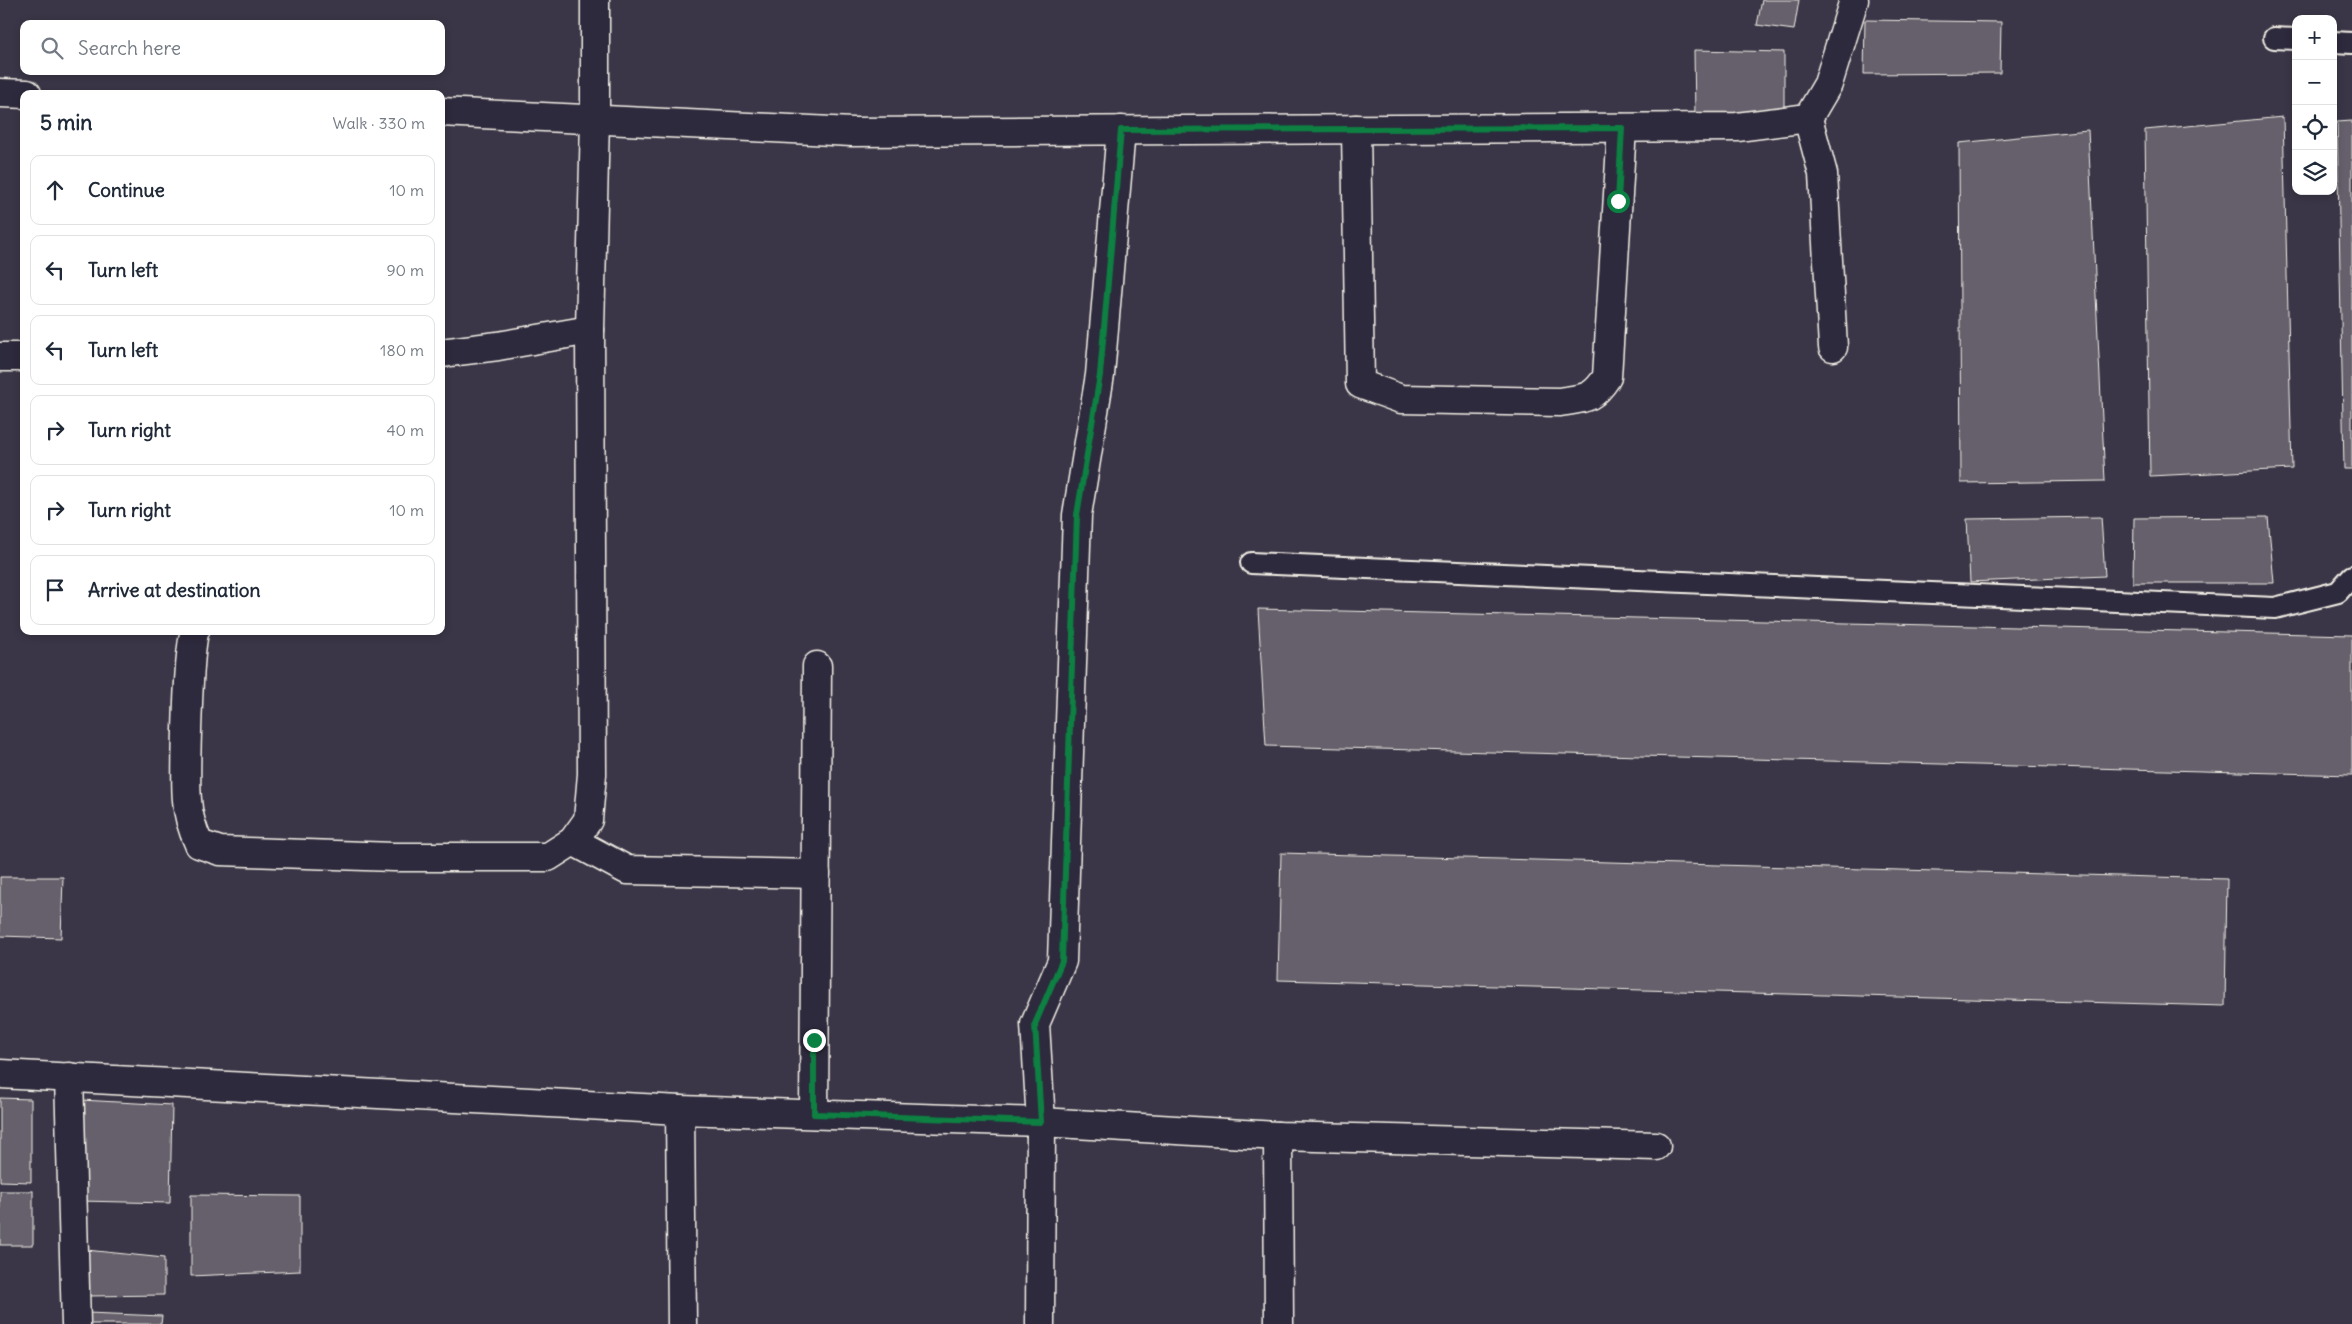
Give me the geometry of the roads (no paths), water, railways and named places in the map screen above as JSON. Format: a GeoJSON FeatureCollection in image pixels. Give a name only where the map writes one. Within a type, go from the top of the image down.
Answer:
{"type":"FeatureCollection","features":[{"type":"Feature","properties":{"kind":"street"},"geometry":{"type":"LineString","coordinates":[[194,635],[190,669],[187,798],[190,825],[199,844],[220,851],[394,857],[548,857],[573,842],[588,820],[592,774],[590,330],[595,118],[595,0]]}},
{"type":"Feature","properties":{"kind":"street"},"geometry":{"type":"LineString","coordinates":[[1833,347],[1823,174],[1808,118],[1828,84],[1854,0]]}},
{"type":"Feature","properties":{"kind":"street"},"geometry":{"type":"LineString","coordinates":[[0,93],[20,94]]}},
{"type":"Feature","properties":{"kind":"street"},"geometry":{"type":"LineString","coordinates":[[445,112],[852,132],[1737,127],[1808,118]]}},
{"type":"Feature","properties":{"kind":"street"},"geometry":{"type":"LineString","coordinates":[[1356,129],[1360,384],[1402,399],[1560,402],[1584,398],[1598,391],[1608,377],[1622,128]]}},
{"type":"Feature","properties":{"kind":"street"},"geometry":{"type":"LineString","coordinates":[[1040,1324],[1041,1122],[1035,1024],[1062,961],[1077,515],[1100,375],[1121,130]]}},
{"type":"Feature","properties":{"kind":"street"},"geometry":{"type":"LineString","coordinates":[[445,353],[498,346],[590,330]]}},
{"type":"Feature","properties":{"kind":"street"},"geometry":{"type":"LineString","coordinates":[[0,357],[20,357]]}},
{"type":"Feature","properties":{"kind":"street"},"geometry":{"type":"LineString","coordinates":[[814,1114],[817,666]]}},
{"type":"Feature","properties":{"kind":"street"},"geometry":{"type":"LineString","coordinates":[[573,842],[627,870],[816,874]]}},
{"type":"Feature","properties":{"kind":"street"},"geometry":{"type":"LineString","coordinates":[[0,1074],[680,1110],[1041,1122],[1278,1136],[1656,1146]]}},
{"type":"Feature","properties":{"kind":"street"},"geometry":{"type":"LineString","coordinates":[[70,1077],[76,1324]]}},
{"type":"Feature","properties":{"kind":"street"},"geometry":{"type":"LineString","coordinates":[[680,1110],[682,1324]]}},
{"type":"Feature","properties":{"kind":"street"},"geometry":{"type":"LineString","coordinates":[[1278,1136],[1279,1324]]}},
{"type":"Feature","properties":{"kind":"lane"},"geometry":{"type":"LineString","coordinates":[[2274,38],[2292,39]]}},
{"type":"Feature","properties":{"kind":"lane"},"geometry":{"type":"LineString","coordinates":[[2337,42],[2352,43]]}},
{"type":"Feature","properties":{"kind":"lane"},"geometry":{"type":"LineString","coordinates":[[1251,563],[2275,608],[2338,592],[2352,576]]}}]}
